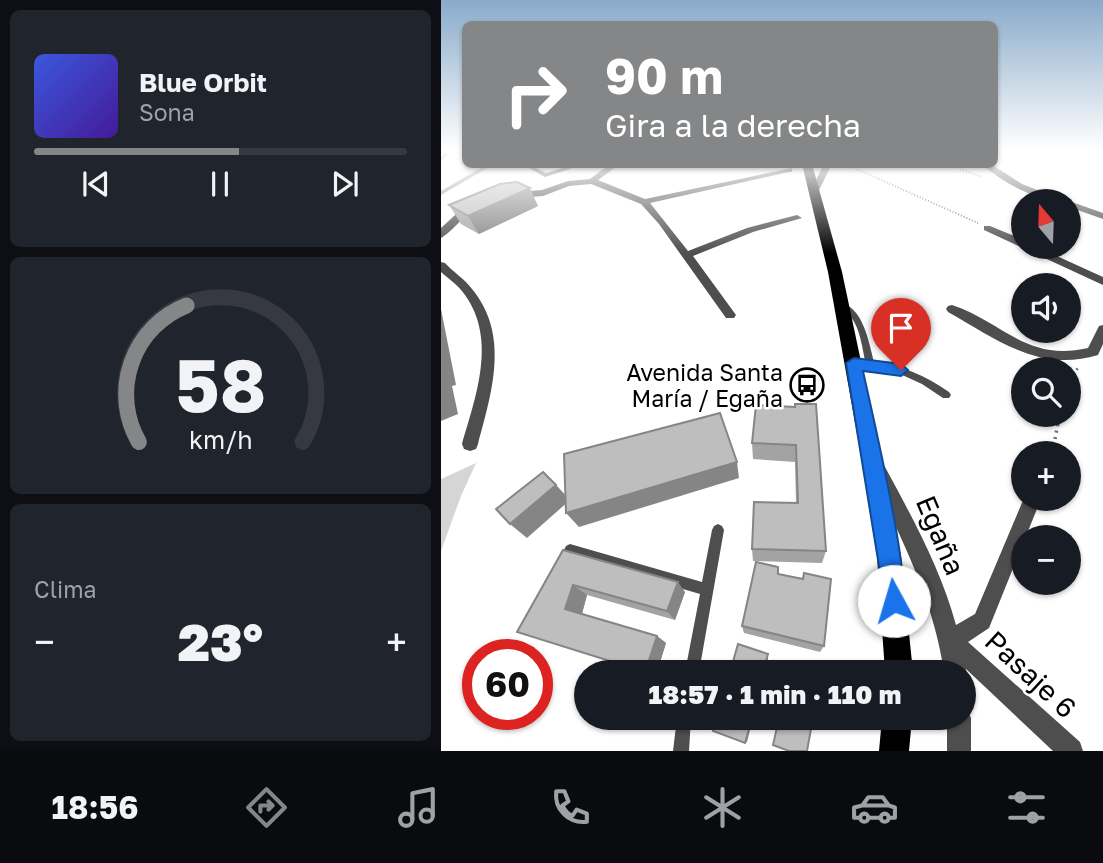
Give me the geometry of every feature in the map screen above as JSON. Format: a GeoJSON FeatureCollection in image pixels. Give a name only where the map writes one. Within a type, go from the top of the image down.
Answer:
{"type":"FeatureCollection","features":[{"type":"Feature","properties":{"kind":"main road"},"geometry":{"type":"LineString","coordinates":[[813,184],[842,305],[862,364],[871,456],[889,556],[898,660]]}},
{"type":"Feature","properties":{"kind":"main road"},"geometry":{"type":"LineString","coordinates":[[894,751],[896,730]]}},
{"type":"Feature","properties":{"kind":"street"},"geometry":{"type":"LineString","coordinates":[[504,195],[544,194],[568,184]]}},
{"type":"Feature","properties":{"kind":"street"},"geometry":{"type":"LineString","coordinates":[[600,184],[644,202],[687,255],[730,315]]}},
{"type":"Feature","properties":{"kind":"street"},"geometry":{"type":"LineString","coordinates":[[644,202],[725,184]]}},
{"type":"Feature","properties":{"kind":"street"},"geometry":{"type":"LineString","coordinates":[[815,190],[818,184]]}},
{"type":"Feature","properties":{"kind":"street"},"geometry":{"type":"LineString","coordinates":[[441,235],[456,217],[477,202]]}},
{"type":"Feature","properties":{"kind":"street"},"geometry":{"type":"LineString","coordinates":[[1081,208],[1103,216]]}},
{"type":"Feature","properties":{"kind":"street"},"geometry":{"type":"LineString","coordinates":[[687,255],[750,230],[797,218]]}},
{"type":"Feature","properties":{"kind":"street"},"geometry":{"type":"LineString","coordinates":[[987,228],[1011,238]]}},
{"type":"Feature","properties":{"kind":"street"},"geometry":{"type":"LineString","coordinates":[[1055,259],[1103,281]]}},
{"type":"Feature","properties":{"kind":"street"},"geometry":{"type":"LineString","coordinates":[[441,265],[469,292],[483,317],[487,331],[487,387],[470,444]]}},
{"type":"Feature","properties":{"kind":"street"},"geometry":{"type":"LineString","coordinates":[[952,309],[1038,355],[1058,359],[1076,358],[1093,352],[1103,329]]}},
{"type":"Feature","properties":{"kind":"street","name":"Egaña"},"geometry":{"type":"LineString","coordinates":[[871,456],[914,541],[951,641],[953,660]]}},
{"type":"Feature","properties":{"kind":"street","name":"Egaña"},"geometry":{"type":"LineString","coordinates":[[951,641],[982,621],[1027,511]]}},
{"type":"Feature","properties":{"kind":"street","name":"Pasaje 6"},"geometry":{"type":"LineString","coordinates":[[951,641],[1071,751]]}},
{"type":"Feature","properties":{"kind":"street"},"geometry":{"type":"LineString","coordinates":[[959,730],[959,751]]}},
{"type":"Feature","properties":{"kind":"lane"},"geometry":{"type":"LineString","coordinates":[[862,364],[913,374],[946,395]]}},
{"type":"Feature","properties":{"kind":"lane"},"geometry":{"type":"LineString","coordinates":[[694,660],[718,530]]}},
{"type":"Feature","properties":{"kind":"lane"},"geometry":{"type":"LineString","coordinates":[[570,550],[707,590]]}},
{"type":"Feature","properties":{"kind":"lane"},"geometry":{"type":"LineString","coordinates":[[681,751],[683,730]]}},
{"type":"Feature","properties":{"kind":"path"},"geometry":{"type":"LineString","coordinates":[[888,184],[987,228]]}},
{"type":"Feature","properties":{"kind":"shaded area"},"geometry":{"type":"Polygon","coordinates":[[[476,463],[461,496],[441,551],[441,479],[476,463]]]}},
{"type":"Feature","properties":{"kind":"building"},"geometry":{"type":"Polygon","coordinates":[[[500,184],[521,184],[530,188],[468,216],[449,205],[500,184]]]}},
{"type":"Feature","properties":{"kind":"building"},"geometry":{"type":"Polygon","coordinates":[[[795,404],[816,404],[826,551],[752,549],[754,502],[798,503],[796,445],[752,443],[756,405],[795,407],[795,404]]]}},
{"type":"Feature","properties":{"kind":"building"},"geometry":{"type":"Polygon","coordinates":[[[720,413],[737,462],[566,513],[564,454],[720,413]]]}},
{"type":"Feature","properties":{"kind":"building"},"geometry":{"type":"Polygon","coordinates":[[[543,472],[556,485],[510,524],[496,509],[543,472]]]}},
{"type":"Feature","properties":{"kind":"building"},"geometry":{"type":"Polygon","coordinates":[[[563,550],[678,582],[667,611],[573,585],[565,609],[657,636],[649,660],[607,660],[553,643],[553,639],[539,639],[517,632],[563,550]]]}},
{"type":"Feature","properties":{"kind":"building"},"geometry":{"type":"Polygon","coordinates":[[[756,562],[778,567],[778,574],[803,579],[804,573],[831,579],[824,646],[742,626],[756,562]]]}},
{"type":"Feature","properties":{"kind":"building"},"geometry":{"type":"Polygon","coordinates":[[[738,644],[768,654],[766,660],[733,660],[738,644]]]}},
{"type":"Feature","properties":{"kind":"building"},"geometry":{"type":"Polygon","coordinates":[[[713,730],[749,730],[745,743],[713,730]]]}},
{"type":"Feature","properties":{"kind":"building"},"geometry":{"type":"Polygon","coordinates":[[[776,730],[811,730],[807,751],[789,751],[773,745],[776,730]]]}},
{"type":"Feature","properties":{"kind":"waterway"},"geometry":{"type":"LineString","coordinates":[[441,193],[456,184]]}},
{"type":"Feature","properties":{"kind":"place","name":"Avenida Santa María / Egaña"},"geometry":{"type":"Point","coordinates":[807,385]}},
{"type":"Feature","properties":{"kind":"route"},"geometry":{"type":"LineString","coordinates":[[894,601],[889,556],[854,363],[901,370]]}}]}
